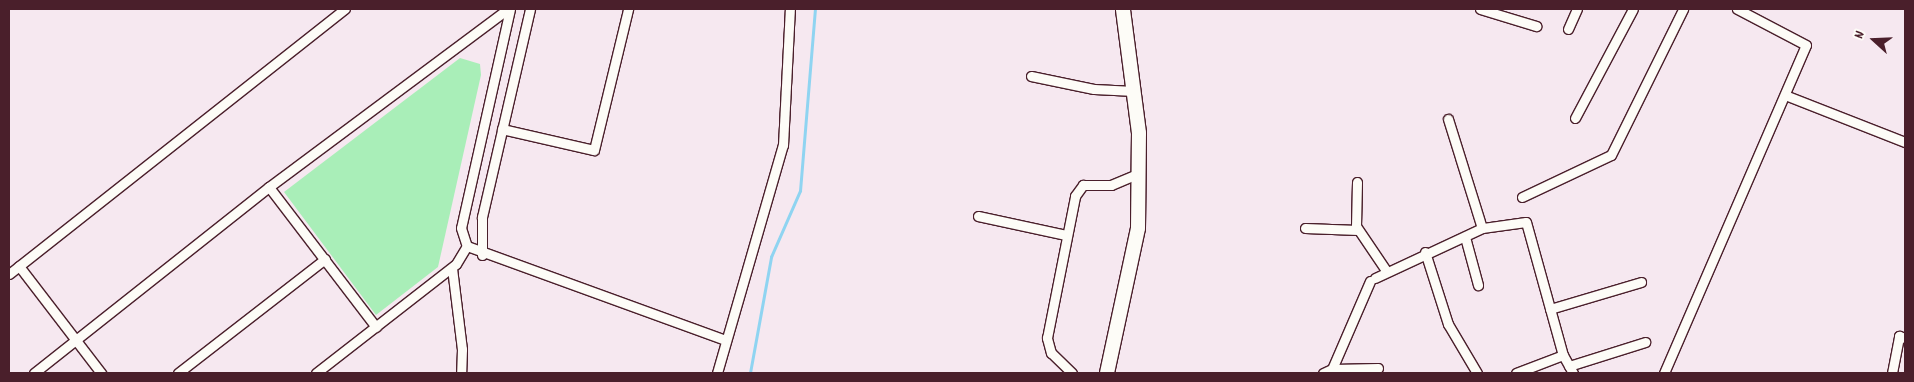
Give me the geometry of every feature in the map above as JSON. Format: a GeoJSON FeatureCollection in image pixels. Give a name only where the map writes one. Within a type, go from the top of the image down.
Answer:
{"type":"FeatureCollection","features":[{"type":"Feature","properties":{"kind":"highway"},"geometry":{"type":"LineString","coordinates":[[1107,373],[1138,228],[1139,173],[1134,91],[1123,9]]}},
{"type":"Feature","properties":{"kind":"street"},"geometry":{"type":"LineString","coordinates":[[9,274],[345,9]]}},
{"type":"Feature","properties":{"kind":"street"},"geometry":{"type":"LineString","coordinates":[[34,373],[269,187],[509,9]]}},
{"type":"Feature","properties":{"kind":"street"},"geometry":{"type":"LineString","coordinates":[[509,9],[461,228],[466,246],[482,255],[725,340]]}},
{"type":"Feature","properties":{"kind":"street"},"geometry":{"type":"LineString","coordinates":[[482,255],[482,217],[530,9]]}},
{"type":"Feature","properties":{"kind":"street"},"geometry":{"type":"LineString","coordinates":[[502,129],[594,150],[628,9]]}},
{"type":"Feature","properties":{"kind":"street"},"geometry":{"type":"LineString","coordinates":[[717,373],[782,145],[790,9]]}},
{"type":"Feature","properties":{"kind":"street"},"geometry":{"type":"LineString","coordinates":[[1480,9],[1536,26]]}},
{"type":"Feature","properties":{"kind":"street"},"geometry":{"type":"LineString","coordinates":[[1568,29],[1577,9]]}},
{"type":"Feature","properties":{"kind":"street"},"geometry":{"type":"LineString","coordinates":[[1575,118],[1633,9]]}},
{"type":"Feature","properties":{"kind":"street"},"geometry":{"type":"LineString","coordinates":[[1522,197],[1611,155],[1683,9]]}},
{"type":"Feature","properties":{"kind":"street"},"geometry":{"type":"LineString","coordinates":[[1664,373],[1806,45],[1737,9]]}},
{"type":"Feature","properties":{"kind":"street"},"geometry":{"type":"LineString","coordinates":[[1031,76],[1094,89],[1134,91]]}},
{"type":"Feature","properties":{"kind":"street"},"geometry":{"type":"LineString","coordinates":[[1785,96],[1905,142]]}},
{"type":"Feature","properties":{"kind":"street"},"geometry":{"type":"LineString","coordinates":[[1448,118],[1482,228]]}},
{"type":"Feature","properties":{"kind":"street"},"geometry":{"type":"LineString","coordinates":[[1072,373],[1051,352],[1046,338],[1066,236],[1079,188],[1089,184],[1111,185],[1139,173]]}},
{"type":"Feature","properties":{"kind":"street"},"geometry":{"type":"LineString","coordinates":[[1357,182],[1358,230],[1387,272]]}},
{"type":"Feature","properties":{"kind":"street"},"geometry":{"type":"LineString","coordinates":[[269,187],[376,327]]}},
{"type":"Feature","properties":{"kind":"street"},"geometry":{"type":"LineString","coordinates":[[978,216],[1066,236]]}},
{"type":"Feature","properties":{"kind":"street"},"geometry":{"type":"LineString","coordinates":[[1378,368],[1328,371],[1372,280],[1425,252],[1465,237],[1482,228],[1526,222],[1563,355],[1571,370],[1645,342]]}},
{"type":"Feature","properties":{"kind":"street"},"geometry":{"type":"LineString","coordinates":[[1306,228],[1358,230]]}},
{"type":"Feature","properties":{"kind":"street"},"geometry":{"type":"LineString","coordinates":[[1465,237],[1478,285]]}},
{"type":"Feature","properties":{"kind":"street"},"geometry":{"type":"LineString","coordinates":[[316,373],[452,268],[466,246]]}},
{"type":"Feature","properties":{"kind":"street"},"geometry":{"type":"LineString","coordinates":[[1425,252],[1448,324],[1477,373]]}},
{"type":"Feature","properties":{"kind":"street"},"geometry":{"type":"LineString","coordinates":[[178,373],[325,259]]}},
{"type":"Feature","properties":{"kind":"street"},"geometry":{"type":"LineString","coordinates":[[19,266],[101,373]]}},
{"type":"Feature","properties":{"kind":"street"},"geometry":{"type":"LineString","coordinates":[[452,268],[462,349],[461,373]]}},
{"type":"Feature","properties":{"kind":"street"},"geometry":{"type":"LineString","coordinates":[[1550,309],[1641,282]]}},
{"type":"Feature","properties":{"kind":"street"},"geometry":{"type":"LineString","coordinates":[[1892,373],[1899,336],[1905,338]]}},
{"type":"Feature","properties":{"kind":"street"},"geometry":{"type":"LineString","coordinates":[[1516,373],[1563,355]]}},
{"type":"Feature","properties":{"kind":"green space"},"geometry":{"type":"Polygon","coordinates":[[[460,58],[480,64],[481,75],[438,267],[376,315],[284,192],[460,58]]]}},
{"type":"Feature","properties":{"kind":"waterway"},"geometry":{"type":"LineString","coordinates":[[750,373],[771,257],[800,191],[815,9]]}}]}
